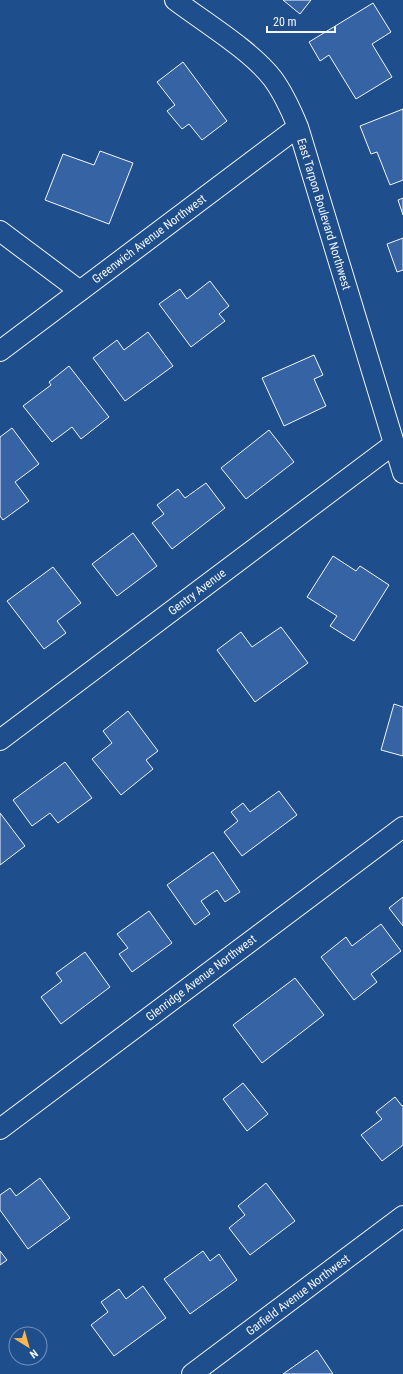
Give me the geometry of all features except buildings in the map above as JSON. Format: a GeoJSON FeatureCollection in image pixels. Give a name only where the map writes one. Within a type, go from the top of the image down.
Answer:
{"type":"FeatureCollection","features":[{"type":"Feature","properties":{"kind":"street","name":"East Tarpon Boulevard Northwest"},"geometry":{"type":"LineString","coordinates":[[175,0],[253,58],[276,84],[287,101],[298,127],[403,473]]}},
{"type":"Feature","properties":{"kind":"street","name":"Greenwich Avenue Northwest"},"geometry":{"type":"LineString","coordinates":[[0,351],[298,127]]}},
{"type":"Feature","properties":{"kind":"street"},"geometry":{"type":"LineString","coordinates":[[0,231],[80,290]]}},
{"type":"Feature","properties":{"kind":"street","name":"Gentry Avenue"},"geometry":{"type":"LineString","coordinates":[[0,740],[394,444]]}},
{"type":"Feature","properties":{"kind":"street","name":"Glenridge Avenue Northwest"},"geometry":{"type":"LineString","coordinates":[[0,1129],[403,827]]}},
{"type":"Feature","properties":{"kind":"street","name":"Garfield Avenue Northwest"},"geometry":{"type":"LineString","coordinates":[[192,1374],[403,1216]]}}]}
